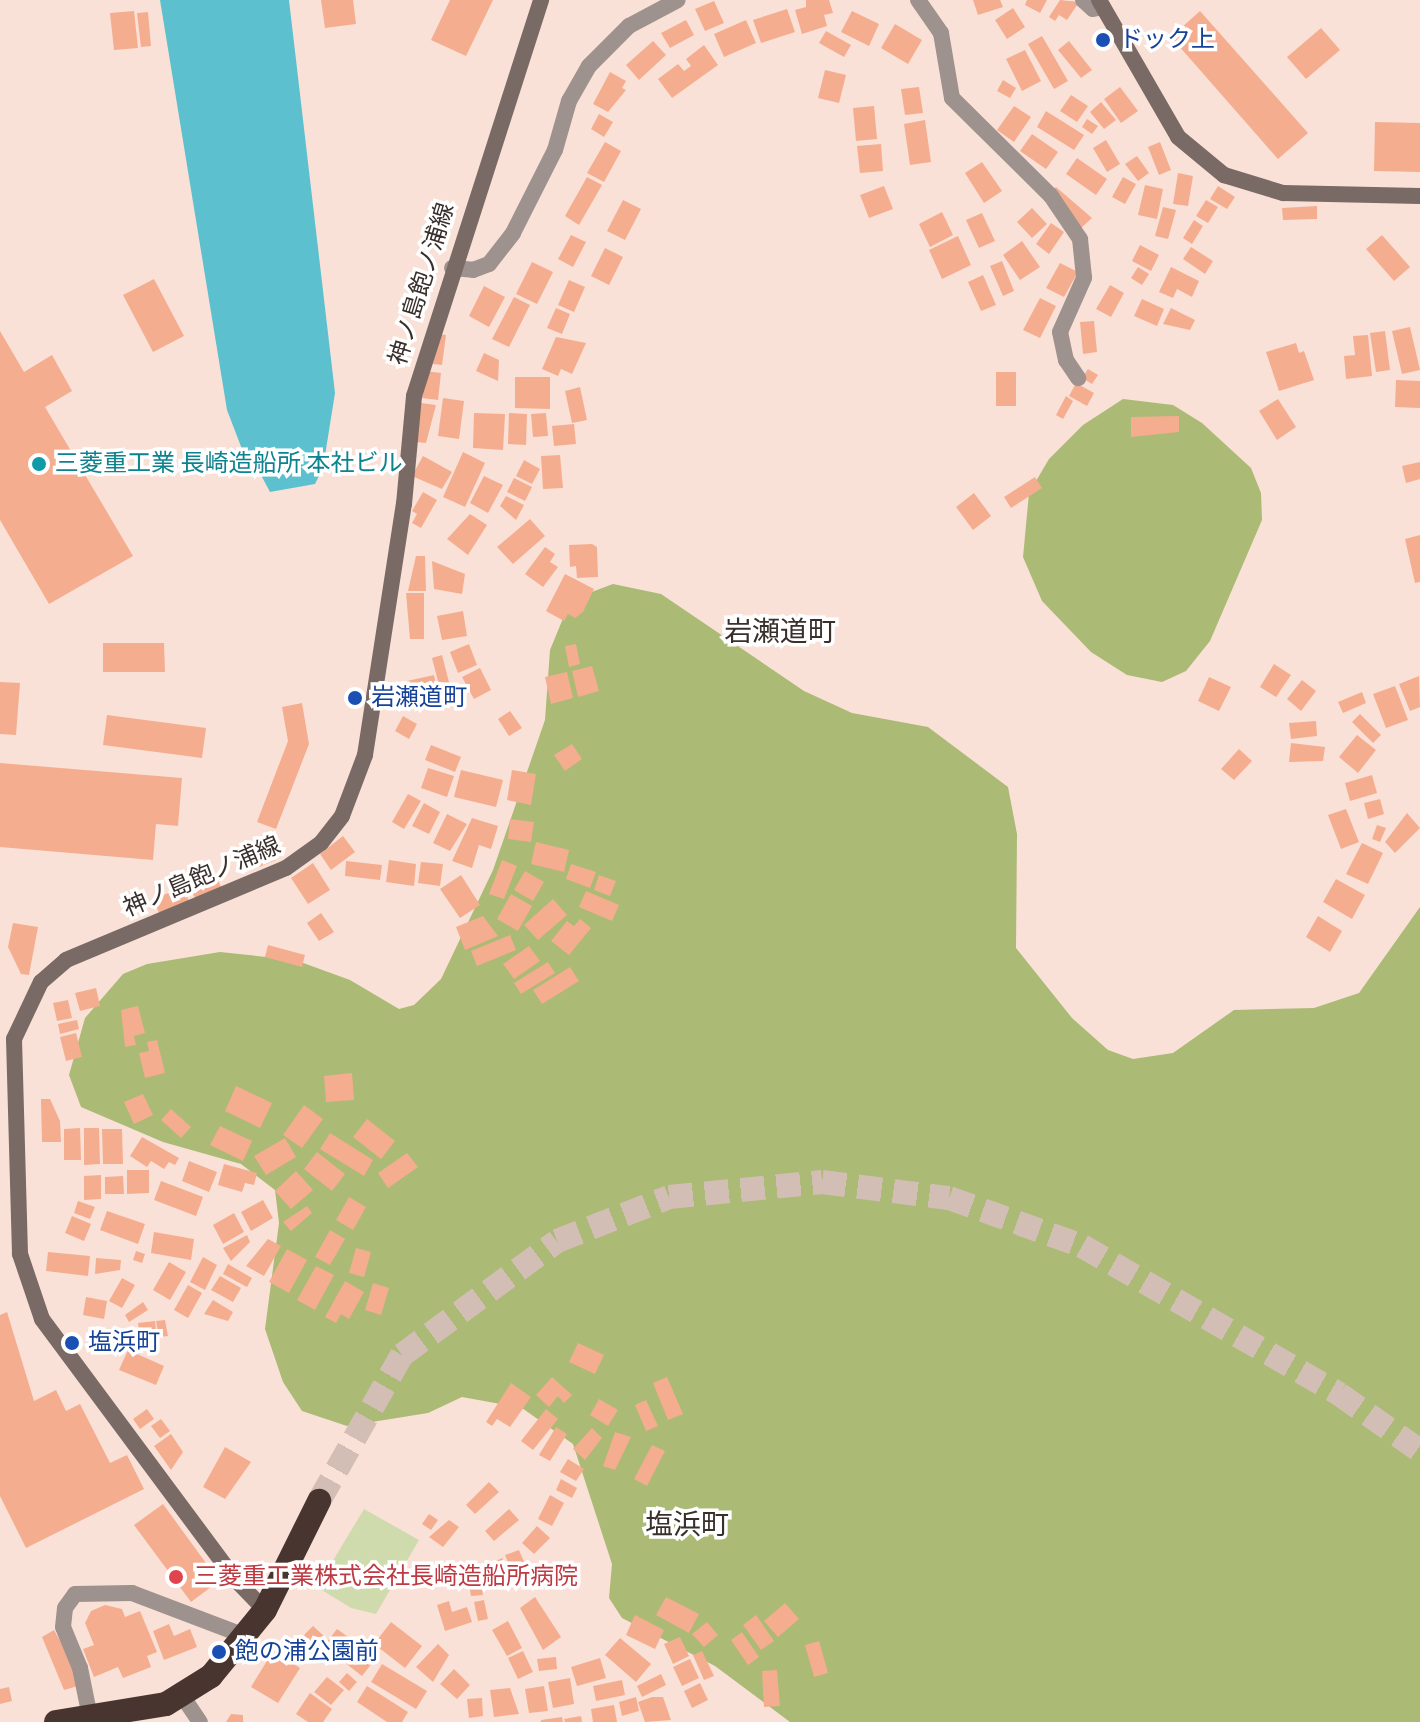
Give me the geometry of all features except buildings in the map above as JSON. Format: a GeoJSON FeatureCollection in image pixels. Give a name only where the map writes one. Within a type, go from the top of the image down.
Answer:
{"type":"FeatureCollection","features":[{"type":"Feature","properties":{"kind":"highway"},"geometry":{"type":"LineString","coordinates":[[56,1722],[150,1715],[183,1697],[211,1676],[265,1610],[319,1501]]}},
{"type":"Feature","properties":{"kind":"main road","name":"神ノ島飽ノ浦線"},"geometry":{"type":"LineString","coordinates":[[265,1610],[235,1579],[42,1319],[20,1254],[14,1039],[41,982],[66,960],[286,868],[321,843],[342,816],[365,755],[404,504],[414,396],[452,268],[541,0]]}},
{"type":"Feature","properties":{"kind":"main road"},"geometry":{"type":"LineString","coordinates":[[1101,3],[1178,137],[1224,175],[1283,193],[1420,196]]}},
{"type":"Feature","properties":{"kind":"street"},"geometry":{"type":"LineString","coordinates":[[452,268],[473,270],[489,264],[513,233],[555,150],[569,101],[589,66],[629,26],[678,0]]}},
{"type":"Feature","properties":{"kind":"street"},"geometry":{"type":"LineString","coordinates":[[918,0],[941,33],[952,98],[1051,196],[1080,239],[1084,278],[1060,332],[1066,360],[1078,378]]}},
{"type":"Feature","properties":{"kind":"street"},"geometry":{"type":"LineString","coordinates":[[1083,0],[1093,9],[1101,3]]}},
{"type":"Feature","properties":{"kind":"street"},"geometry":{"type":"LineString","coordinates":[[91,1720],[80,1668],[63,1627],[75,1594],[132,1593],[245,1636]]}},
{"type":"Feature","properties":{"kind":"street"},"geometry":{"type":"LineString","coordinates":[[183,1697],[200,1722]]}},
{"type":"Feature","properties":{"kind":"green space"},"geometry":{"type":"Polygon","coordinates":[[[1123,399],[1173,405],[1202,423],[1251,468],[1261,493],[1262,520],[1210,641],[1186,671],[1162,682],[1127,675],[1091,652],[1042,601],[1023,557],[1029,493],[1049,459],[1083,425],[1123,399]]]}},
{"type":"Feature","properties":{"kind":"green space"},"geometry":{"type":"Polygon","coordinates":[[[613,584],[661,594],[804,691],[852,713],[928,727],[1008,787],[1017,834],[1016,948],[1072,1018],[1108,1050],[1133,1059],[1173,1053],[1234,1010],[1314,1008],[1359,993],[1420,907],[1420,1722],[790,1722],[715,1666],[622,1618],[609,1598],[612,1564],[573,1444],[522,1408],[462,1397],[428,1413],[347,1426],[302,1411],[283,1382],[265,1329],[279,1223],[275,1190],[241,1164],[163,1142],[81,1107],[69,1075],[85,1018],[123,974],[147,964],[220,952],[295,960],[350,980],[399,1009],[414,1005],[441,979],[493,870],[545,720],[550,650],[564,616],[581,596],[613,584]]]}},
{"type":"Feature","properties":{"kind":"green space"},"geometry":{"type":"Polygon","coordinates":[[[364,1509],[419,1540],[376,1614],[351,1608],[317,1587],[364,1509]]]}},
{"type":"Feature","properties":{"kind":"water"},"geometry":{"type":"Polygon","coordinates":[[[160,0],[289,0],[335,393],[323,468],[315,484],[270,492],[253,460],[245,457],[227,410],[160,0]]]}},
{"type":"Feature","properties":{"kind":"tunnel"},"geometry":{"type":"LineString","coordinates":[[319,1501],[402,1355],[557,1241],[669,1197],[822,1182],[949,1198],[1082,1246],[1339,1394],[1420,1451]]}},
{"type":"Feature","properties":{"kind":"place","name":"ドック上"},"geometry":{"type":"Point","coordinates":[1103,40]}},
{"type":"Feature","properties":{"kind":"place","name":"三菱重工業 長崎造船所 本社ビル"},"geometry":{"type":"Point","coordinates":[39,464]}},
{"type":"Feature","properties":{"kind":"place","name":"岩瀬道町"},"geometry":{"type":"Point","coordinates":[355,698]}},
{"type":"Feature","properties":{"kind":"place","name":"塩浜町"},"geometry":{"type":"Point","coordinates":[72,1343]}},
{"type":"Feature","properties":{"kind":"place","name":"三菱重工業株式会社長崎造船所病院"},"geometry":{"type":"Point","coordinates":[176,1577]}},
{"type":"Feature","properties":{"kind":"place","name":"飽の浦公園前"},"geometry":{"type":"Point","coordinates":[219,1652]}},
{"type":"Feature","properties":{"kind":"district","name":"岩瀬道町"},"geometry":{"type":"Point","coordinates":[780,632]}},
{"type":"Feature","properties":{"kind":"district","name":"塩浜町"},"geometry":{"type":"Point","coordinates":[687,1525]}}]}
